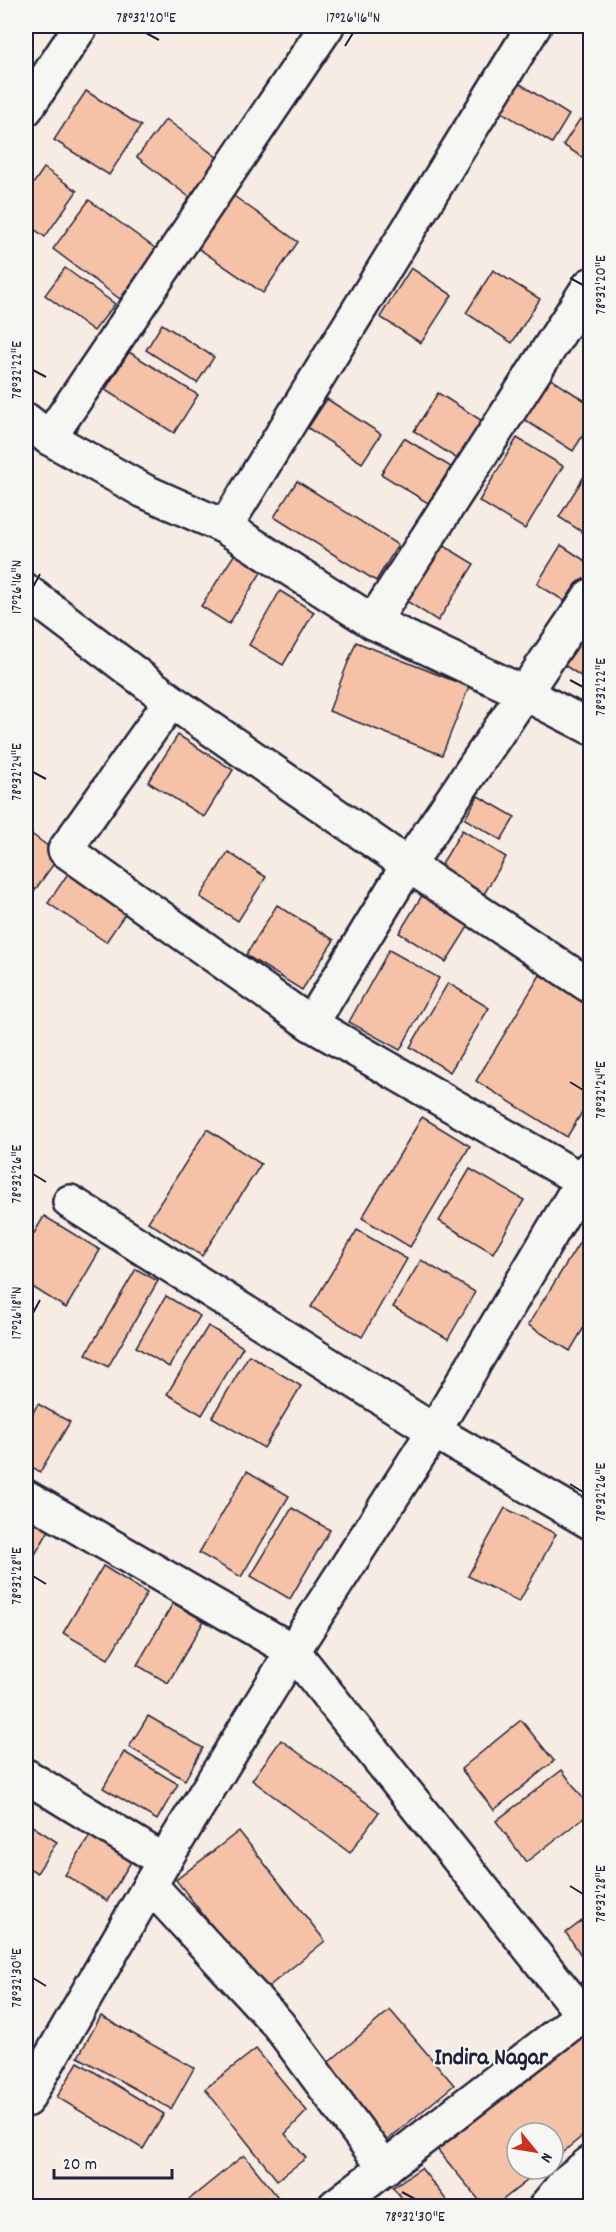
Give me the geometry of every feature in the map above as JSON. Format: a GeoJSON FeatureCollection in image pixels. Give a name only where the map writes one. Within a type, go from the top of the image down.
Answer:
{"type":"FeatureCollection","features":[{"type":"Feature","properties":{"kind":"street"},"geometry":{"type":"LineString","coordinates":[[26,110],[81,26]]}},
{"type":"Feature","properties":{"kind":"street"},"geometry":{"type":"LineString","coordinates":[[327,26],[37,429],[144,491],[225,527],[373,622],[591,727]]}},
{"type":"Feature","properties":{"kind":"street"},"geometry":{"type":"LineString","coordinates":[[225,527],[534,26]]}},
{"type":"Feature","properties":{"kind":"street"},"geometry":{"type":"LineString","coordinates":[[373,622],[591,285]]}},
{"type":"Feature","properties":{"kind":"street"},"geometry":{"type":"LineString","coordinates":[[26,591],[171,701],[408,865],[591,986]]}},
{"type":"Feature","properties":{"kind":"street"},"geometry":{"type":"LineString","coordinates":[[311,1024],[408,865],[591,596]]}},
{"type":"Feature","properties":{"kind":"street"},"geometry":{"type":"LineString","coordinates":[[26,2100],[157,1873],[292,1652],[434,1431],[588,1178],[311,1024],[65,850],[171,701]]}},
{"type":"Feature","properties":{"kind":"street"},"geometry":{"type":"LineString","coordinates":[[70,1202],[434,1431],[591,1522]]}},
{"type":"Feature","properties":{"kind":"street"},"geometry":{"type":"LineString","coordinates":[[26,1497],[292,1652],[587,2012],[335,2206]]}},
{"type":"Feature","properties":{"kind":"street"},"geometry":{"type":"LineString","coordinates":[[26,1776],[157,1873],[278,2024],[385,2168]]}},
{"type":"Feature","properties":{"kind":"street"},"geometry":{"type":"LineString","coordinates":[[588,2206],[555,2195],[591,2163]]}},
{"type":"Feature","properties":{"kind":"building"},"geometry":{"type":"Polygon","coordinates":[[[517,82],[569,115],[552,143],[500,111],[517,82]]]}},
{"type":"Feature","properties":{"kind":"building"},"geometry":{"type":"Polygon","coordinates":[[[86,91],[141,126],[109,175],[54,140],[86,91]]]}},
{"type":"Feature","properties":{"kind":"building"},"geometry":{"type":"Polygon","coordinates":[[[166,119],[222,161],[193,200],[137,157],[166,119]]]}},
{"type":"Feature","properties":{"kind":"building"},"geometry":{"type":"Polygon","coordinates":[[[580,119],[590,125],[590,162],[563,145],[580,119]]]}},
{"type":"Feature","properties":{"kind":"building"},"geometry":{"type":"Polygon","coordinates":[[[44,168],[77,191],[45,237],[26,223],[26,194],[44,168]]]}},
{"type":"Feature","properties":{"kind":"building"},"geometry":{"type":"Polygon","coordinates":[[[231,194],[298,242],[263,293],[195,246],[231,194]]]}},
{"type":"Feature","properties":{"kind":"building"},"geometry":{"type":"Polygon","coordinates":[[[89,200],[156,249],[120,299],[53,249],[89,200]]]}},
{"type":"Feature","properties":{"kind":"building"},"geometry":{"type":"Polygon","coordinates":[[[65,268],[115,304],[94,331],[45,295],[65,268]]]}},
{"type":"Feature","properties":{"kind":"building"},"geometry":{"type":"Polygon","coordinates":[[[411,268],[452,295],[421,343],[380,317],[411,268]]]}},
{"type":"Feature","properties":{"kind":"building"},"geometry":{"type":"Polygon","coordinates":[[[493,270],[540,299],[512,343],[466,313],[493,270]]]}},
{"type":"Feature","properties":{"kind":"building"},"geometry":{"type":"Polygon","coordinates":[[[162,324],[214,357],[197,383],[146,350],[162,324]]]}},
{"type":"Feature","properties":{"kind":"building"},"geometry":{"type":"Polygon","coordinates":[[[129,352],[198,395],[174,433],[105,390],[129,352]]]}},
{"type":"Feature","properties":{"kind":"building"},"geometry":{"type":"Polygon","coordinates":[[[543,374],[590,404],[590,424],[573,451],[517,415],[543,374]]]}},
{"type":"Feature","properties":{"kind":"building"},"geometry":{"type":"Polygon","coordinates":[[[438,393],[484,422],[459,460],[414,431],[438,393]]]}},
{"type":"Feature","properties":{"kind":"building"},"geometry":{"type":"Polygon","coordinates":[[[327,399],[381,434],[362,463],[308,428],[327,399]]]}},
{"type":"Feature","properties":{"kind":"building"},"geometry":{"type":"Polygon","coordinates":[[[404,438],[451,467],[428,503],[381,474],[404,438]]]}},
{"type":"Feature","properties":{"kind":"building"},"geometry":{"type":"Polygon","coordinates":[[[517,438],[563,466],[525,529],[479,501],[517,438]]]}},
{"type":"Feature","properties":{"kind":"building"},"geometry":{"type":"Polygon","coordinates":[[[590,467],[590,537],[559,517],[590,467]]]}},
{"type":"Feature","properties":{"kind":"building"},"geometry":{"type":"Polygon","coordinates":[[[297,481],[398,545],[376,581],[274,517],[297,481]]]}},
{"type":"Feature","properties":{"kind":"building"},"geometry":{"type":"Polygon","coordinates":[[[441,544],[474,564],[438,621],[405,600],[441,544]]]}},
{"type":"Feature","properties":{"kind":"building"},"geometry":{"type":"Polygon","coordinates":[[[561,545],[590,564],[590,582],[574,607],[537,584],[561,545]]]}},
{"type":"Feature","properties":{"kind":"building"},"geometry":{"type":"Polygon","coordinates":[[[238,549],[265,566],[229,624],[201,606],[238,549]]]}},
{"type":"Feature","properties":{"kind":"building"},"geometry":{"type":"Polygon","coordinates":[[[280,591],[314,612],[283,665],[249,645],[280,591]]]}},
{"type":"Feature","properties":{"kind":"building"},"geometry":{"type":"Polygon","coordinates":[[[590,625],[590,682],[564,665],[590,625]]]}},
{"type":"Feature","properties":{"kind":"building"},"geometry":{"type":"Polygon","coordinates":[[[356,642],[469,687],[442,755],[329,711],[356,642]]]}},
{"type":"Feature","properties":{"kind":"building"},"geometry":{"type":"Polygon","coordinates":[[[178,735],[233,770],[204,817],[148,782],[178,735]]]}},
{"type":"Feature","properties":{"kind":"building"},"geometry":{"type":"Polygon","coordinates":[[[478,796],[515,817],[501,840],[465,819],[478,796]]]}},
{"type":"Feature","properties":{"kind":"building"},"geometry":{"type":"Polygon","coordinates":[[[26,830],[60,855],[30,897],[26,894],[26,830]]]}},
{"type":"Feature","properties":{"kind":"building"},"geometry":{"type":"Polygon","coordinates":[[[462,830],[506,857],[484,894],[440,867],[462,830]]]}},
{"type":"Feature","properties":{"kind":"building"},"geometry":{"type":"Polygon","coordinates":[[[228,852],[266,877],[238,921],[200,897],[228,852]]]}},
{"type":"Feature","properties":{"kind":"building"},"geometry":{"type":"Polygon","coordinates":[[[71,869],[129,908],[106,942],[48,903],[71,869]]]}},
{"type":"Feature","properties":{"kind":"building"},"geometry":{"type":"Polygon","coordinates":[[[426,889],[473,919],[446,962],[399,933],[426,889]]]}},
{"type":"Feature","properties":{"kind":"building"},"geometry":{"type":"Polygon","coordinates":[[[277,905],[334,940],[302,990],[246,955],[277,905]]]}},
{"type":"Feature","properties":{"kind":"building"},"geometry":{"type":"Polygon","coordinates":[[[389,950],[439,978],[400,1050],[349,1022],[389,950]]]}},
{"type":"Feature","properties":{"kind":"building"},"geometry":{"type":"Polygon","coordinates":[[[540,975],[590,1006],[590,1099],[567,1137],[476,1081],[540,975]]]}},
{"type":"Feature","properties":{"kind":"building"},"geometry":{"type":"Polygon","coordinates":[[[448,983],[489,1008],[450,1072],[410,1047],[448,983]]]}},
{"type":"Feature","properties":{"kind":"building"},"geometry":{"type":"Polygon","coordinates":[[[422,1117],[470,1146],[410,1247],[362,1218],[422,1117]]]}},
{"type":"Feature","properties":{"kind":"building"},"geometry":{"type":"Polygon","coordinates":[[[207,1129],[261,1164],[202,1256],[148,1222],[207,1129]]]}},
{"type":"Feature","properties":{"kind":"building"},"geometry":{"type":"Polygon","coordinates":[[[470,1169],[524,1200],[493,1253],[439,1221],[470,1169]]]}},
{"type":"Feature","properties":{"kind":"building"},"geometry":{"type":"Polygon","coordinates":[[[44,1216],[100,1250],[66,1308],[26,1283],[26,1247],[44,1216]]]}},
{"type":"Feature","properties":{"kind":"building"},"geometry":{"type":"Polygon","coordinates":[[[357,1230],[407,1259],[362,1337],[311,1307],[357,1230]]]}},
{"type":"Feature","properties":{"kind":"building"},"geometry":{"type":"Polygon","coordinates":[[[581,1240],[590,1245],[590,1317],[570,1351],[528,1325],[581,1240]]]}},
{"type":"Feature","properties":{"kind":"building"},"geometry":{"type":"Polygon","coordinates":[[[421,1260],[475,1292],[448,1339],[393,1307],[421,1260]]]}},
{"type":"Feature","properties":{"kind":"building"},"geometry":{"type":"Polygon","coordinates":[[[136,1269],[158,1281],[108,1367],[86,1354],[136,1269]]]}},
{"type":"Feature","properties":{"kind":"building"},"geometry":{"type":"Polygon","coordinates":[[[166,1296],[200,1316],[169,1367],[136,1347],[166,1296]]]}},
{"type":"Feature","properties":{"kind":"building"},"geometry":{"type":"Polygon","coordinates":[[[208,1326],[243,1347],[202,1415],[167,1394],[208,1326]]]}},
{"type":"Feature","properties":{"kind":"building"},"geometry":{"type":"Polygon","coordinates":[[[249,1355],[301,1386],[264,1448],[212,1417],[249,1355]]]}},
{"type":"Feature","properties":{"kind":"building"},"geometry":{"type":"Polygon","coordinates":[[[38,1404],[70,1422],[40,1472],[26,1463],[26,1425],[38,1404]]]}},
{"type":"Feature","properties":{"kind":"building"},"geometry":{"type":"Polygon","coordinates":[[[247,1471],[289,1496],[241,1577],[199,1553],[247,1471]]]}},
{"type":"Feature","properties":{"kind":"building"},"geometry":{"type":"Polygon","coordinates":[[[292,1508],[330,1530],[290,1599],[251,1576],[292,1508]]]}},
{"type":"Feature","properties":{"kind":"building"},"geometry":{"type":"Polygon","coordinates":[[[505,1508],[556,1534],[519,1602],[468,1576],[505,1508]]]}},
{"type":"Feature","properties":{"kind":"building"},"geometry":{"type":"Polygon","coordinates":[[[26,1513],[51,1527],[26,1570],[26,1513]]]}},
{"type":"Feature","properties":{"kind":"building"},"geometry":{"type":"Polygon","coordinates":[[[103,1566],[147,1593],[108,1659],[63,1633],[103,1566]]]}},
{"type":"Feature","properties":{"kind":"building"},"geometry":{"type":"Polygon","coordinates":[[[173,1603],[204,1621],[168,1683],[137,1665],[173,1603]]]}},
{"type":"Feature","properties":{"kind":"building"},"geometry":{"type":"Polygon","coordinates":[[[148,1716],[203,1748],[185,1780],[129,1747],[148,1716]]]}},
{"type":"Feature","properties":{"kind":"building"},"geometry":{"type":"Polygon","coordinates":[[[521,1720],[554,1761],[494,1810],[461,1769],[521,1720]]]}},
{"type":"Feature","properties":{"kind":"building"},"geometry":{"type":"Polygon","coordinates":[[[281,1740],[379,1812],[350,1853],[252,1780],[281,1740]]]}},
{"type":"Feature","properties":{"kind":"building"},"geometry":{"type":"Polygon","coordinates":[[[124,1752],[178,1784],[157,1820],[103,1788],[124,1752]]]}},
{"type":"Feature","properties":{"kind":"building"},"geometry":{"type":"Polygon","coordinates":[[[562,1770],[590,1808],[590,1813],[526,1862],[496,1821],[562,1770]]]}},
{"type":"Feature","properties":{"kind":"building"},"geometry":{"type":"Polygon","coordinates":[[[26,1822],[57,1842],[37,1873],[26,1866],[26,1822]]]}},
{"type":"Feature","properties":{"kind":"building"},"geometry":{"type":"Polygon","coordinates":[[[93,1831],[134,1857],[107,1901],[65,1875],[93,1831]]]}},
{"type":"Feature","properties":{"kind":"building"},"geometry":{"type":"Polygon","coordinates":[[[239,1831],[325,1941],[263,1991],[176,1880],[239,1831]]]}},
{"type":"Feature","properties":{"kind":"building"},"geometry":{"type":"Polygon","coordinates":[[[590,1915],[590,1968],[566,1933],[590,1915]]]}},
{"type":"Feature","properties":{"kind":"building"},"geometry":{"type":"Polygon","coordinates":[[[390,2010],[454,2085],[385,2142],[323,2067],[390,2010]]]}},
{"type":"Feature","properties":{"kind":"building"},"geometry":{"type":"Polygon","coordinates":[[[101,2016],[194,2068],[171,2109],[78,2057],[101,2016]]]}},
{"type":"Feature","properties":{"kind":"building"},"geometry":{"type":"Polygon","coordinates":[[[585,2030],[590,2037],[590,2130],[565,2150],[565,2121],[505,2121],[505,2181],[527,2181],[495,2206],[484,2206],[437,2149],[585,2030]]]}},
{"type":"Feature","properties":{"kind":"building"},"geometry":{"type":"Polygon","coordinates":[[[256,2049],[307,2111],[285,2134],[306,2158],[277,2180],[205,2089],[256,2049]]]}},
{"type":"Feature","properties":{"kind":"building"},"geometry":{"type":"Polygon","coordinates":[[[78,2062],[164,2114],[143,2149],[57,2097],[78,2062]]]}},
{"type":"Feature","properties":{"kind":"building"},"geometry":{"type":"Polygon","coordinates":[[[244,2155],[285,2206],[181,2206],[244,2155]]]}},
{"type":"Feature","properties":{"kind":"building"},"geometry":{"type":"Polygon","coordinates":[[[421,2168],[451,2206],[408,2206],[393,2187],[421,2168]]]}},
{"type":"Feature","properties":{"kind":"district","name":"Indira Nagar"},"geometry":{"type":"Point","coordinates":[491,2059]}}]}
